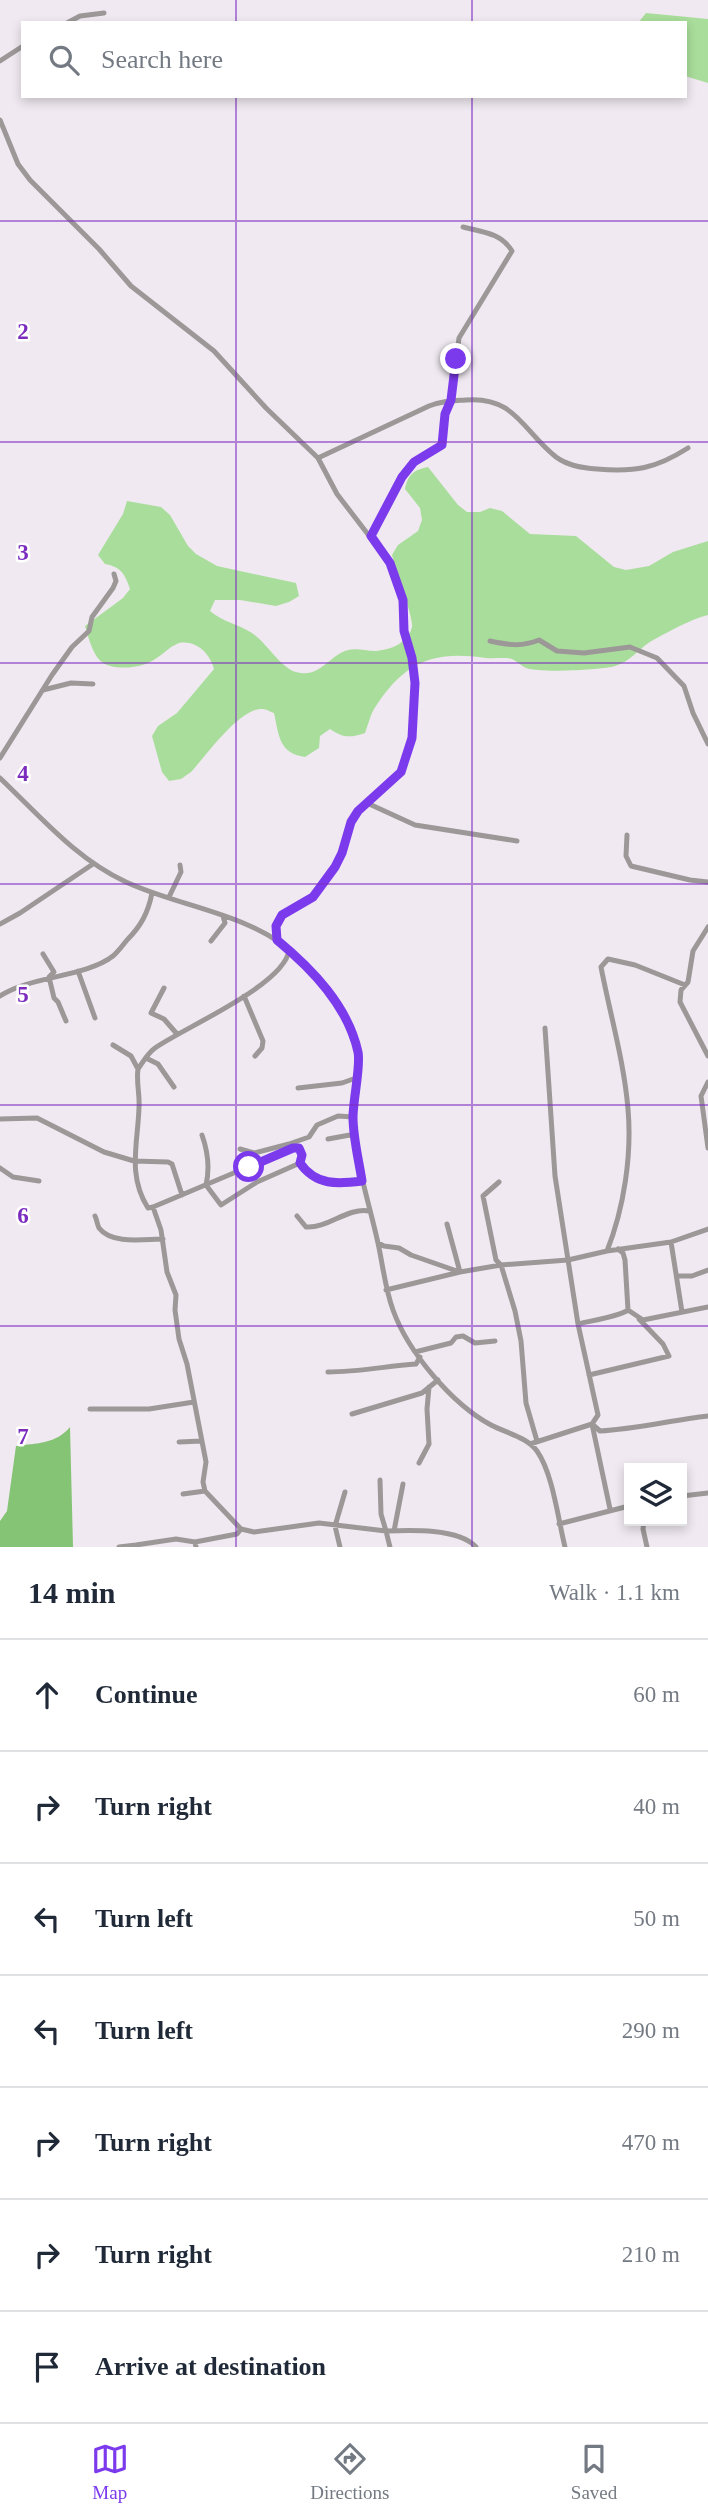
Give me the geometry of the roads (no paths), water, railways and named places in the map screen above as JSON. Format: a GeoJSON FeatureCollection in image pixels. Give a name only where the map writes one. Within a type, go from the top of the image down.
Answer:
{"type":"FeatureCollection","features":[{"type":"Feature","properties":{"kind":"street"},"geometry":{"type":"LineString","coordinates":[[71,21],[80,16],[104,13]]}},
{"type":"Feature","properties":{"kind":"street"},"geometry":{"type":"LineString","coordinates":[[0,61],[21,47]]}},
{"type":"Feature","properties":{"kind":"street"},"geometry":{"type":"LineString","coordinates":[[0,120],[18,164],[30,180],[99,249],[131,286],[214,351],[275,418],[318,458],[337,494],[390,563],[403,600],[404,631],[412,658],[415,683],[412,738],[401,772],[367,803],[351,822],[342,853],[320,889],[313,897],[288,911],[279,920],[275,933],[277,940]]}},
{"type":"Feature","properties":{"kind":"street"},"geometry":{"type":"LineString","coordinates":[[371,536],[402,477],[414,462],[442,445],[459,338],[512,251],[498,236],[463,228]]}},
{"type":"Feature","properties":{"kind":"street"},"geometry":{"type":"LineString","coordinates":[[318,458],[406,415],[444,400],[481,398],[497,403],[518,418],[554,456],[577,466],[619,472],[636,471],[673,458],[688,448]]}},
{"type":"Feature","properties":{"kind":"street"},"geometry":{"type":"LineString","coordinates":[[0,758],[72,646],[89,631],[92,617],[113,588],[116,581],[114,574]]}},
{"type":"Feature","properties":{"kind":"street"},"geometry":{"type":"LineString","coordinates":[[491,641],[514,646],[539,640],[557,651],[570,653],[630,646],[657,658],[684,686],[708,744]]}},
{"type":"Feature","properties":{"kind":"street"},"geometry":{"type":"LineString","coordinates":[[43,690],[71,683],[93,684]]}},
{"type":"Feature","properties":{"kind":"street"},"geometry":{"type":"LineString","coordinates":[[0,778],[93,864],[152,893],[223,916],[277,940],[299,958],[328,992],[344,1015],[358,1052],[353,1117],[356,1139],[362,1181],[378,1243],[386,1290],[394,1314],[417,1355],[468,1411],[491,1425],[534,1443],[592,1424],[598,1415],[578,1325],[555,1175],[545,1028]]}},
{"type":"Feature","properties":{"kind":"street"},"geometry":{"type":"LineString","coordinates":[[367,803],[415,825],[517,841]]}},
{"type":"Feature","properties":{"kind":"street"},"geometry":{"type":"LineString","coordinates":[[627,835],[626,856],[631,866],[708,882]]}},
{"type":"Feature","properties":{"kind":"street"},"geometry":{"type":"LineString","coordinates":[[0,924],[93,864]]}},
{"type":"Feature","properties":{"kind":"street"},"geometry":{"type":"LineString","coordinates":[[169,897],[181,872],[180,865]]}},
{"type":"Feature","properties":{"kind":"street"},"geometry":{"type":"LineString","coordinates":[[0,996],[112,957],[148,913],[152,893]]}},
{"type":"Feature","properties":{"kind":"street"},"geometry":{"type":"LineString","coordinates":[[211,940],[225,923],[223,916]]}},
{"type":"Feature","properties":{"kind":"street"},"geometry":{"type":"LineString","coordinates":[[708,927],[693,951],[688,982],[681,990],[680,1002],[708,1056]]}},
{"type":"Feature","properties":{"kind":"street"},"geometry":{"type":"LineString","coordinates":[[289,950],[289,956],[279,968],[244,996],[219,1014],[177,1034],[154,1049],[138,1069],[136,1081],[139,1105],[134,1161],[136,1182],[148,1208],[153,1207],[293,1148],[299,1148],[302,1155],[300,1163],[318,1180],[339,1184],[362,1181]]}},
{"type":"Feature","properties":{"kind":"street"},"geometry":{"type":"LineString","coordinates":[[43,954],[54,972],[49,977]]}},
{"type":"Feature","properties":{"kind":"street"},"geometry":{"type":"LineString","coordinates":[[607,1251],[618,1223],[627,1170],[628,1109],[620,1052],[601,967],[608,959],[620,960],[685,985]]}},
{"type":"Feature","properties":{"kind":"street"},"geometry":{"type":"LineString","coordinates":[[78,971],[95,1018]]}},
{"type":"Feature","properties":{"kind":"street"},"geometry":{"type":"LineString","coordinates":[[49,977],[54,998],[66,1021]]}},
{"type":"Feature","properties":{"kind":"street"},"geometry":{"type":"LineString","coordinates":[[164,988],[151,1013],[164,1019],[177,1034]]}},
{"type":"Feature","properties":{"kind":"street"},"geometry":{"type":"LineString","coordinates":[[244,996],[263,1041],[262,1048],[255,1056]]}},
{"type":"Feature","properties":{"kind":"street"},"geometry":{"type":"LineString","coordinates":[[113,1045],[131,1056],[138,1069]]}},
{"type":"Feature","properties":{"kind":"street"},"geometry":{"type":"LineString","coordinates":[[146,1058],[158,1064],[174,1087]]}},
{"type":"Feature","properties":{"kind":"street"},"geometry":{"type":"LineString","coordinates":[[298,1088],[342,1083],[356,1078]]}},
{"type":"Feature","properties":{"kind":"street"},"geometry":{"type":"LineString","coordinates":[[708,1082],[701,1096],[708,1148]]}},
{"type":"Feature","properties":{"kind":"street"},"geometry":{"type":"LineString","coordinates":[[240,1149],[254,1153],[289,1144],[309,1137],[317,1125],[338,1116],[353,1117]]}},
{"type":"Feature","properties":{"kind":"street"},"geometry":{"type":"LineString","coordinates":[[0,1119],[37,1118],[104,1152],[134,1161],[163,1160],[172,1164],[183,1195]]}},
{"type":"Feature","properties":{"kind":"street"},"geometry":{"type":"LineString","coordinates":[[202,1135],[207,1149],[209,1170],[206,1185],[221,1205],[257,1182],[300,1163]]}},
{"type":"Feature","properties":{"kind":"street"},"geometry":{"type":"LineString","coordinates":[[328,1139],[350,1135],[356,1139]]}},
{"type":"Feature","properties":{"kind":"street"},"geometry":{"type":"LineString","coordinates":[[0,1168],[13,1177],[39,1181]]}},
{"type":"Feature","properties":{"kind":"street"},"geometry":{"type":"LineString","coordinates":[[499,1182],[483,1196],[496,1259],[501,1265],[515,1311],[521,1341],[526,1403],[534,1443],[548,1477],[565,1547]]}},
{"type":"Feature","properties":{"kind":"street"},"geometry":{"type":"LineString","coordinates":[[153,1207],[163,1239],[167,1272],[176,1295],[179,1339],[187,1364],[206,1462],[203,1482],[205,1491],[240,1529],[254,1532],[319,1523],[386,1531],[430,1531],[449,1534],[471,1542],[476,1547]]}},
{"type":"Feature","properties":{"kind":"street"},"geometry":{"type":"LineString","coordinates":[[298,1216],[306,1227],[313,1228],[361,1209],[369,1211]]}},
{"type":"Feature","properties":{"kind":"street"},"geometry":{"type":"LineString","coordinates":[[96,1216],[99,1228],[110,1236],[127,1240],[163,1239]]}},
{"type":"Feature","properties":{"kind":"street"},"geometry":{"type":"LineString","coordinates":[[447,1224],[460,1272]]}},
{"type":"Feature","properties":{"kind":"street"},"geometry":{"type":"LineString","coordinates":[[386,1290],[501,1265],[568,1260],[618,1249],[671,1242],[708,1229]]}},
{"type":"Feature","properties":{"kind":"street"},"geometry":{"type":"LineString","coordinates":[[671,1242],[682,1312]]}},
{"type":"Feature","properties":{"kind":"street"},"geometry":{"type":"LineString","coordinates":[[378,1243],[384,1247],[399,1248],[411,1255],[460,1272]]}},
{"type":"Feature","properties":{"kind":"street"},"geometry":{"type":"LineString","coordinates":[[589,1375],[669,1356],[663,1344],[628,1310],[625,1260],[618,1249]]}},
{"type":"Feature","properties":{"kind":"street"},"geometry":{"type":"LineString","coordinates":[[678,1276],[692,1276],[708,1270]]}},
{"type":"Feature","properties":{"kind":"street"},"geometry":{"type":"LineString","coordinates":[[639,1319],[708,1307]]}},
{"type":"Feature","properties":{"kind":"street"},"geometry":{"type":"LineString","coordinates":[[578,1325],[622,1315],[628,1310]]}},
{"type":"Feature","properties":{"kind":"street"},"geometry":{"type":"LineString","coordinates":[[417,1355],[463,1336],[475,1343],[495,1341]]}},
{"type":"Feature","properties":{"kind":"street"},"geometry":{"type":"LineString","coordinates":[[328,1372],[416,1364],[417,1355]]}},
{"type":"Feature","properties":{"kind":"street"},"geometry":{"type":"LineString","coordinates":[[352,1414],[422,1393],[438,1380]]}},
{"type":"Feature","properties":{"kind":"street"},"geometry":{"type":"LineString","coordinates":[[419,1463],[429,1444],[429,1387]]}},
{"type":"Feature","properties":{"kind":"street"},"geometry":{"type":"LineString","coordinates":[[90,1409],[149,1409],[194,1402]]}},
{"type":"Feature","properties":{"kind":"street"},"geometry":{"type":"LineString","coordinates":[[592,1424],[600,1431],[708,1416]]}},
{"type":"Feature","properties":{"kind":"street"},"geometry":{"type":"LineString","coordinates":[[592,1424],[610,1509]]}},
{"type":"Feature","properties":{"kind":"street"},"geometry":{"type":"LineString","coordinates":[[179,1443],[202,1441]]}},
{"type":"Feature","properties":{"kind":"street"},"geometry":{"type":"LineString","coordinates":[[380,1480],[381,1514],[390,1547]]}},
{"type":"Feature","properties":{"kind":"street"},"geometry":{"type":"LineString","coordinates":[[394,1531],[403,1484]]}},
{"type":"Feature","properties":{"kind":"street"},"geometry":{"type":"LineString","coordinates":[[183,1494],[205,1491]]}},
{"type":"Feature","properties":{"kind":"street"},"geometry":{"type":"LineString","coordinates":[[340,1547],[335,1526],[345,1492]]}},
{"type":"Feature","properties":{"kind":"street"},"geometry":{"type":"LineString","coordinates":[[687,1495],[708,1493]]}},
{"type":"Feature","properties":{"kind":"street"},"geometry":{"type":"LineString","coordinates":[[559,1524],[624,1507]]}},
{"type":"Feature","properties":{"kind":"street"},"geometry":{"type":"LineString","coordinates":[[643,1526],[647,1547]]}},
{"type":"Feature","properties":{"kind":"street"},"geometry":{"type":"LineString","coordinates":[[119,1547],[176,1539],[195,1545],[237,1534],[240,1529]]}}]}
